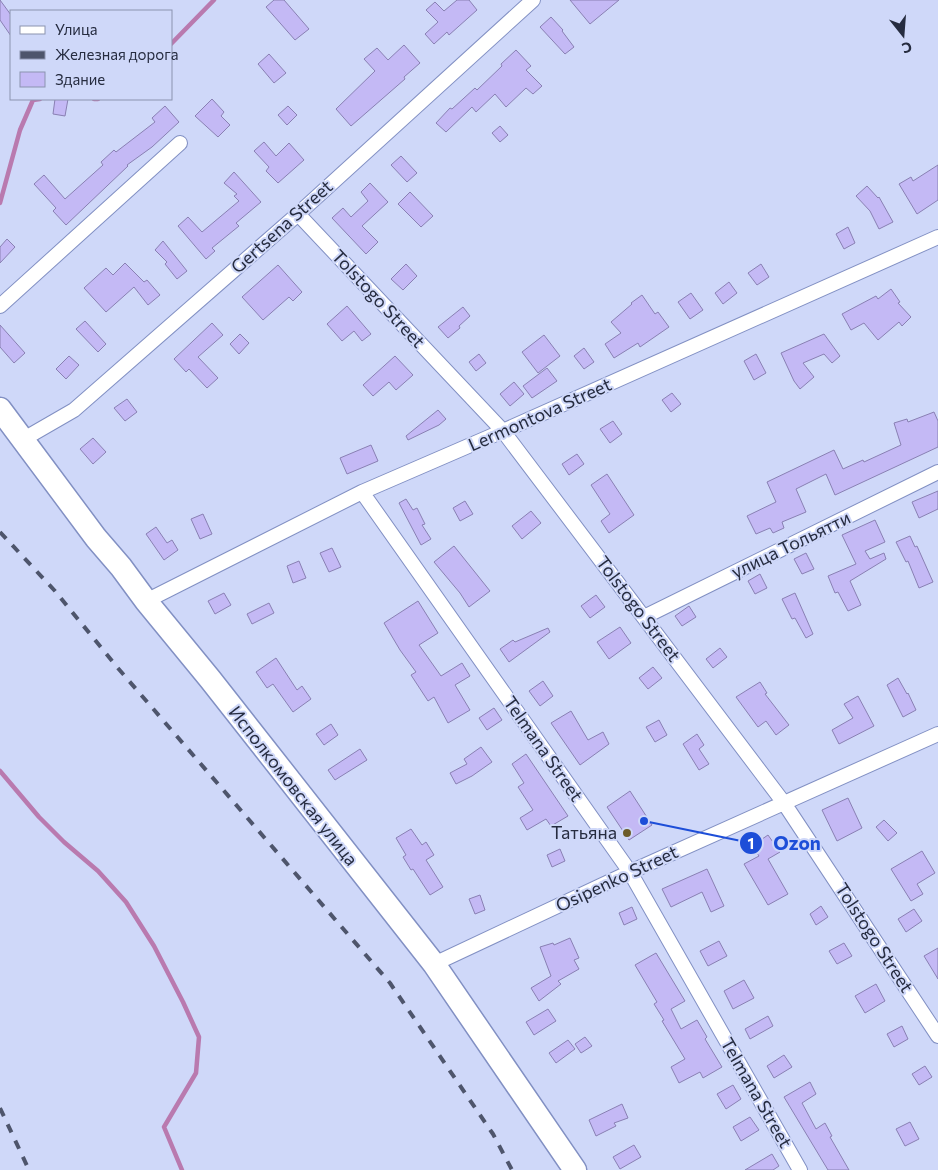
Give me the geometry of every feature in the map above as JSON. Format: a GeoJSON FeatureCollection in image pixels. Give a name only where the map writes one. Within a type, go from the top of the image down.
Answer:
{"type":"FeatureCollection","features":[{"type":"Feature","properties":{"kind":"main road","name":"Исполкомовская улица"},"geometry":{"type":"LineString","coordinates":[[0,409],[146,602],[210,679],[434,964],[575,1170]]}},
{"type":"Feature","properties":{"kind":"street","name":"Gertsena Street"},"geometry":{"type":"LineString","coordinates":[[22,440],[74,410],[298,214],[534,0]]}},
{"type":"Feature","properties":{"kind":"street"},"geometry":{"type":"LineString","coordinates":[[0,306],[180,143]]}},
{"type":"Feature","properties":{"kind":"street","name":"Tolstogo Street"},"geometry":{"type":"LineString","coordinates":[[298,214],[503,431],[784,803],[938,1036]]}},
{"type":"Feature","properties":{"kind":"street","name":"Lermontova Street"},"geometry":{"type":"LineString","coordinates":[[146,602],[362,492],[938,237]]}},
{"type":"Feature","properties":{"kind":"street","name":"улица Тольятти"},"geometry":{"type":"LineString","coordinates":[[644,617],[938,472]]}},
{"type":"Feature","properties":{"kind":"street","name":"Telmana Street"},"geometry":{"type":"LineString","coordinates":[[362,492],[630,872],[800,1170]]}},
{"type":"Feature","properties":{"kind":"street","name":"Osipenko Street"},"geometry":{"type":"LineString","coordinates":[[434,964],[630,872],[938,734]]}},
{"type":"Feature","properties":{"kind":"building"},"geometry":{"type":"Polygon","coordinates":[[[0,0],[10,14],[10,35],[0,20],[0,0]]]}},
{"type":"Feature","properties":{"kind":"building"},"geometry":{"type":"Polygon","coordinates":[[[274,0],[284,0],[309,29],[295,40],[266,7],[274,0]]]}},
{"type":"Feature","properties":{"kind":"building"},"geometry":{"type":"Polygon","coordinates":[[[457,0],[469,0],[477,10],[449,35],[447,32],[434,44],[425,34],[438,22],[426,10],[435,2],[444,11],[457,0]]]}},
{"type":"Feature","properties":{"kind":"building"},"geometry":{"type":"Polygon","coordinates":[[[570,0],[619,0],[590,24],[570,0]]]}},
{"type":"Feature","properties":{"kind":"building"},"geometry":{"type":"Polygon","coordinates":[[[551,17],[563,30],[574,47],[565,54],[540,27],[551,17]]]}},
{"type":"Feature","properties":{"kind":"building"},"geometry":{"type":"Polygon","coordinates":[[[404,45],[420,63],[404,77],[405,79],[351,126],[336,109],[375,71],[364,59],[377,48],[388,60],[404,45]]]}},
{"type":"Feature","properties":{"kind":"building"},"geometry":{"type":"Polygon","coordinates":[[[516,50],[531,66],[526,70],[542,86],[533,94],[526,88],[506,107],[495,94],[476,112],[472,107],[446,132],[436,123],[450,108],[452,109],[475,88],[477,90],[516,50]]]}},
{"type":"Feature","properties":{"kind":"building"},"geometry":{"type":"Polygon","coordinates":[[[269,54],[286,73],[274,83],[258,64],[269,54]]]}},
{"type":"Feature","properties":{"kind":"building"},"geometry":{"type":"Polygon","coordinates":[[[212,99],[224,112],[221,116],[230,125],[218,137],[195,116],[212,99]]]}},
{"type":"Feature","properties":{"kind":"building"},"geometry":{"type":"Polygon","coordinates":[[[55,100],[68,100],[65,116],[53,114],[55,100]]]}},
{"type":"Feature","properties":{"kind":"building"},"geometry":{"type":"Polygon","coordinates":[[[165,106],[179,122],[152,147],[127,165],[66,225],[53,211],[56,208],[34,184],[44,175],[65,199],[103,165],[101,162],[114,150],[116,152],[155,122],[152,118],[165,106]]]}},
{"type":"Feature","properties":{"kind":"building"},"geometry":{"type":"Polygon","coordinates":[[[288,106],[297,115],[287,125],[278,115],[288,106]]]}},
{"type":"Feature","properties":{"kind":"building"},"geometry":{"type":"Polygon","coordinates":[[[500,126],[508,135],[500,142],[492,133],[500,126]]]}},
{"type":"Feature","properties":{"kind":"building"},"geometry":{"type":"Polygon","coordinates":[[[264,142],[276,156],[289,143],[304,160],[278,183],[266,171],[269,167],[254,151],[264,142]]]}},
{"type":"Feature","properties":{"kind":"building"},"geometry":{"type":"Polygon","coordinates":[[[401,156],[417,173],[407,182],[391,165],[401,156]]]}},
{"type":"Feature","properties":{"kind":"building"},"geometry":{"type":"Polygon","coordinates":[[[938,165],[938,200],[917,214],[899,184],[911,177],[913,181],[938,165]]]}},
{"type":"Feature","properties":{"kind":"building"},"geometry":{"type":"Polygon","coordinates":[[[234,172],[261,202],[236,223],[239,226],[212,248],[215,251],[206,259],[178,226],[188,217],[202,232],[239,201],[234,196],[237,194],[224,183],[234,172]]]}},
{"type":"Feature","properties":{"kind":"building"},"geometry":{"type":"Polygon","coordinates":[[[370,183],[388,202],[362,226],[378,242],[366,254],[332,218],[343,208],[351,217],[368,201],[361,192],[370,183]]]}},
{"type":"Feature","properties":{"kind":"building"},"geometry":{"type":"Polygon","coordinates":[[[867,186],[879,197],[893,222],[879,229],[870,211],[856,196],[867,186]]]}},
{"type":"Feature","properties":{"kind":"building"},"geometry":{"type":"Polygon","coordinates":[[[410,192],[433,216],[421,227],[398,204],[410,192]]]}},
{"type":"Feature","properties":{"kind":"building"},"geometry":{"type":"Polygon","coordinates":[[[848,227],[855,243],[844,249],[836,234],[848,227]]]}},
{"type":"Feature","properties":{"kind":"building"},"geometry":{"type":"Polygon","coordinates":[[[7,239],[15,247],[0,263],[0,247],[7,239]]]}},
{"type":"Feature","properties":{"kind":"building"},"geometry":{"type":"Polygon","coordinates":[[[163,241],[187,271],[177,279],[165,264],[167,262],[155,250],[163,241]]]}},
{"type":"Feature","properties":{"kind":"building"},"geometry":{"type":"Polygon","coordinates":[[[125,263],[144,282],[147,280],[160,295],[148,305],[134,287],[106,312],[84,288],[106,268],[113,275],[125,263]]]}},
{"type":"Feature","properties":{"kind":"building"},"geometry":{"type":"Polygon","coordinates":[[[406,264],[417,276],[403,290],[391,279],[406,264]]]}},
{"type":"Feature","properties":{"kind":"building"},"geometry":{"type":"Polygon","coordinates":[[[761,264],[769,277],[757,285],[748,273],[761,264]]]}},
{"type":"Feature","properties":{"kind":"building"},"geometry":{"type":"Polygon","coordinates":[[[278,265],[302,292],[293,301],[289,297],[263,320],[242,297],[278,265]]]}},
{"type":"Feature","properties":{"kind":"building"},"geometry":{"type":"Polygon","coordinates":[[[729,282],[737,293],[723,304],[715,293],[729,282]]]}},
{"type":"Feature","properties":{"kind":"building"},"geometry":{"type":"Polygon","coordinates":[[[891,289],[900,302],[898,303],[911,317],[902,326],[899,322],[878,340],[864,323],[851,330],[842,314],[876,296],[878,299],[891,289]]]}},
{"type":"Feature","properties":{"kind":"building"},"geometry":{"type":"Polygon","coordinates":[[[691,293],[703,310],[690,319],[678,302],[691,293]]]}},
{"type":"Feature","properties":{"kind":"building"},"geometry":{"type":"Polygon","coordinates":[[[642,295],[655,314],[658,312],[669,327],[640,347],[638,343],[614,358],[605,344],[621,333],[611,322],[642,295]]]}},
{"type":"Feature","properties":{"kind":"building"},"geometry":{"type":"Polygon","coordinates":[[[347,306],[371,334],[362,341],[354,331],[342,341],[327,324],[347,306]]]}},
{"type":"Feature","properties":{"kind":"building"},"geometry":{"type":"Polygon","coordinates":[[[463,307],[470,316],[448,338],[438,327],[463,307]]]}},
{"type":"Feature","properties":{"kind":"building"},"geometry":{"type":"Polygon","coordinates":[[[85,321],[106,344],[98,352],[76,329],[85,321]]]}},
{"type":"Feature","properties":{"kind":"building"},"geometry":{"type":"Polygon","coordinates":[[[212,323],[223,335],[198,357],[218,378],[207,388],[189,369],[186,372],[174,359],[212,323]]]}},
{"type":"Feature","properties":{"kind":"building"},"geometry":{"type":"Polygon","coordinates":[[[0,325],[25,353],[14,363],[0,347],[0,325]]]}},
{"type":"Feature","properties":{"kind":"building"},"geometry":{"type":"Polygon","coordinates":[[[240,334],[249,343],[239,354],[230,344],[240,334]]]}},
{"type":"Feature","properties":{"kind":"building"},"geometry":{"type":"Polygon","coordinates":[[[824,334],[840,356],[832,363],[824,354],[803,363],[814,377],[800,389],[794,381],[781,353],[824,334]]]}},
{"type":"Feature","properties":{"kind":"building"},"geometry":{"type":"Polygon","coordinates":[[[544,335],[560,356],[538,373],[522,352],[544,335]]]}},
{"type":"Feature","properties":{"kind":"building"},"geometry":{"type":"Polygon","coordinates":[[[584,348],[594,362],[584,369],[574,356],[584,348]]]}},
{"type":"Feature","properties":{"kind":"building"},"geometry":{"type":"Polygon","coordinates":[[[479,354],[486,363],[476,371],[469,362],[479,354]]]}},
{"type":"Feature","properties":{"kind":"building"},"geometry":{"type":"Polygon","coordinates":[[[756,354],[766,373],[754,380],[744,361],[756,354]]]}},
{"type":"Feature","properties":{"kind":"building"},"geometry":{"type":"Polygon","coordinates":[[[69,356],[79,365],[66,379],[56,369],[69,356]]]}},
{"type":"Feature","properties":{"kind":"building"},"geometry":{"type":"Polygon","coordinates":[[[395,356],[413,375],[396,390],[389,382],[373,396],[363,385],[395,356]]]}},
{"type":"Feature","properties":{"kind":"building"},"geometry":{"type":"Polygon","coordinates":[[[547,368],[557,381],[532,398],[523,386],[547,368]]]}},
{"type":"Feature","properties":{"kind":"building"},"geometry":{"type":"Polygon","coordinates":[[[514,382],[524,394],[510,406],[500,394],[514,382]]]}},
{"type":"Feature","properties":{"kind":"building"},"geometry":{"type":"Polygon","coordinates":[[[672,393],[681,404],[671,412],[662,400],[672,393]]]}},
{"type":"Feature","properties":{"kind":"building"},"geometry":{"type":"Polygon","coordinates":[[[127,399],[137,412],[125,421],[114,408],[127,399]]]}},
{"type":"Feature","properties":{"kind":"building"},"geometry":{"type":"Polygon","coordinates":[[[438,410],[446,419],[439,425],[408,440],[406,436],[438,410]]]}},
{"type":"Feature","properties":{"kind":"building"},"geometry":{"type":"Polygon","coordinates":[[[934,412],[938,421],[938,447],[835,495],[826,474],[796,489],[806,512],[782,522],[784,528],[773,533],[770,528],[756,534],[747,516],[776,502],[767,482],[834,450],[843,469],[863,460],[864,462],[901,445],[894,423],[907,419],[908,422],[934,412]]]}},
{"type":"Feature","properties":{"kind":"building"},"geometry":{"type":"Polygon","coordinates":[[[613,421],[622,434],[610,443],[600,429],[613,421]]]}},
{"type":"Feature","properties":{"kind":"building"},"geometry":{"type":"Polygon","coordinates":[[[93,438],[106,452],[93,464],[80,449],[93,438]]]}},
{"type":"Feature","properties":{"kind":"building"},"geometry":{"type":"Polygon","coordinates":[[[371,445],[378,461],[347,474],[340,458],[371,445]]]}},
{"type":"Feature","properties":{"kind":"building"},"geometry":{"type":"Polygon","coordinates":[[[577,454],[584,464],[569,475],[562,464],[577,454]]]}},
{"type":"Feature","properties":{"kind":"building"},"geometry":{"type":"Polygon","coordinates":[[[607,474],[634,515],[609,533],[601,521],[610,514],[591,485],[607,474]]]}},
{"type":"Feature","properties":{"kind":"building"},"geometry":{"type":"Polygon","coordinates":[[[938,491],[938,509],[919,518],[912,502],[938,491]]]}},
{"type":"Feature","properties":{"kind":"building"},"geometry":{"type":"Polygon","coordinates":[[[406,499],[413,510],[417,508],[425,524],[422,525],[431,539],[421,545],[399,503],[406,499]]]}},
{"type":"Feature","properties":{"kind":"building"},"geometry":{"type":"Polygon","coordinates":[[[465,501],[473,514],[460,521],[453,508],[465,501]]]}},
{"type":"Feature","properties":{"kind":"building"},"geometry":{"type":"Polygon","coordinates":[[[531,511],[541,523],[522,539],[512,526],[531,511]]]}},
{"type":"Feature","properties":{"kind":"building"},"geometry":{"type":"Polygon","coordinates":[[[203,514],[212,534],[200,539],[191,519],[203,514]]]}},
{"type":"Feature","properties":{"kind":"building"},"geometry":{"type":"Polygon","coordinates":[[[875,520],[885,542],[865,551],[870,559],[884,553],[886,559],[850,581],[861,605],[848,611],[838,592],[835,593],[828,576],[856,564],[842,535],[875,520]]]}},
{"type":"Feature","properties":{"kind":"building"},"geometry":{"type":"Polygon","coordinates":[[[156,527],[167,543],[172,540],[178,550],[164,560],[146,534],[156,527]]]}},
{"type":"Feature","properties":{"kind":"building"},"geometry":{"type":"Polygon","coordinates":[[[910,536],[915,547],[917,546],[933,582],[919,588],[908,561],[906,562],[896,542],[910,536]]]}},
{"type":"Feature","properties":{"kind":"building"},"geometry":{"type":"Polygon","coordinates":[[[454,546],[490,591],[469,607],[434,562],[454,546]]]}},
{"type":"Feature","properties":{"kind":"building"},"geometry":{"type":"Polygon","coordinates":[[[332,548],[341,567],[329,572],[320,553],[332,548]]]}},
{"type":"Feature","properties":{"kind":"building"},"geometry":{"type":"Polygon","coordinates":[[[806,553],[814,569],[802,574],[794,559],[806,553]]]}},
{"type":"Feature","properties":{"kind":"building"},"geometry":{"type":"Polygon","coordinates":[[[299,561],[306,578],[293,583],[287,566],[299,561]]]}},
{"type":"Feature","properties":{"kind":"building"},"geometry":{"type":"Polygon","coordinates":[[[760,574],[767,588],[755,594],[748,581],[760,574]]]}},
{"type":"Feature","properties":{"kind":"building"},"geometry":{"type":"Polygon","coordinates":[[[224,593],[231,605],[215,614],[208,601],[224,593]]]}},
{"type":"Feature","properties":{"kind":"building"},"geometry":{"type":"Polygon","coordinates":[[[795,593],[813,634],[806,638],[795,618],[792,619],[782,599],[795,593]]]}},
{"type":"Feature","properties":{"kind":"building"},"geometry":{"type":"Polygon","coordinates":[[[596,595],[605,607],[590,618],[581,606],[596,595]]]}},
{"type":"Feature","properties":{"kind":"building"},"geometry":{"type":"Polygon","coordinates":[[[418,601],[438,633],[419,645],[441,676],[462,663],[470,676],[455,685],[470,710],[448,723],[434,697],[428,701],[411,675],[416,672],[384,623],[418,601]]]}},
{"type":"Feature","properties":{"kind":"building"},"geometry":{"type":"Polygon","coordinates":[[[269,603],[274,613],[252,624],[247,614],[269,603]]]}},
{"type":"Feature","properties":{"kind":"building"},"geometry":{"type":"Polygon","coordinates":[[[689,606],[696,617],[682,626],[675,616],[689,606]]]}},
{"type":"Feature","properties":{"kind":"building"},"geometry":{"type":"Polygon","coordinates":[[[620,627],[631,643],[609,659],[597,642],[620,627]]]}},
{"type":"Feature","properties":{"kind":"building"},"geometry":{"type":"Polygon","coordinates":[[[548,628],[550,632],[509,662],[500,649],[513,640],[515,642],[548,628]]]}},
{"type":"Feature","properties":{"kind":"building"},"geometry":{"type":"Polygon","coordinates":[[[720,648],[727,657],[713,668],[706,659],[720,648]]]}},
{"type":"Feature","properties":{"kind":"building"},"geometry":{"type":"Polygon","coordinates":[[[276,658],[297,690],[302,686],[311,699],[293,712],[273,684],[267,688],[256,672],[276,658]]]}},
{"type":"Feature","properties":{"kind":"building"},"geometry":{"type":"Polygon","coordinates":[[[653,667],[662,678],[648,689],[639,678],[653,667]]]}},
{"type":"Feature","properties":{"kind":"building"},"geometry":{"type":"Polygon","coordinates":[[[898,678],[916,710],[903,717],[887,685],[898,678]]]}},
{"type":"Feature","properties":{"kind":"building"},"geometry":{"type":"Polygon","coordinates":[[[543,681],[553,696],[540,706],[529,691],[543,681]]]}},
{"type":"Feature","properties":{"kind":"building"},"geometry":{"type":"Polygon","coordinates":[[[760,682],[767,693],[765,694],[789,725],[776,735],[766,721],[758,727],[736,697],[760,682]]]}},
{"type":"Feature","properties":{"kind":"building"},"geometry":{"type":"Polygon","coordinates":[[[858,696],[874,726],[839,744],[832,730],[853,718],[844,704],[858,696]]]}},
{"type":"Feature","properties":{"kind":"building"},"geometry":{"type":"Polygon","coordinates":[[[494,708],[502,720],[487,730],[479,718],[494,708]]]}},
{"type":"Feature","properties":{"kind":"building"},"geometry":{"type":"Polygon","coordinates":[[[571,711],[588,740],[603,732],[609,744],[580,765],[551,723],[571,711]]]}},
{"type":"Feature","properties":{"kind":"building"},"geometry":{"type":"Polygon","coordinates":[[[659,720],[667,735],[655,742],[646,727],[659,720]]]}},
{"type":"Feature","properties":{"kind":"building"},"geometry":{"type":"Polygon","coordinates":[[[331,724],[338,735],[324,745],[316,734],[331,724]]]}},
{"type":"Feature","properties":{"kind":"building"},"geometry":{"type":"Polygon","coordinates":[[[697,734],[704,745],[699,749],[709,764],[699,770],[683,744],[697,734]]]}},
{"type":"Feature","properties":{"kind":"building"},"geometry":{"type":"Polygon","coordinates":[[[481,747],[492,762],[472,776],[456,784],[450,773],[467,764],[464,759],[481,747]]]}},
{"type":"Feature","properties":{"kind":"building"},"geometry":{"type":"Polygon","coordinates":[[[360,749],[367,760],[335,780],[328,770],[360,749]]]}},
{"type":"Feature","properties":{"kind":"building"},"geometry":{"type":"Polygon","coordinates":[[[526,754],[568,816],[551,826],[546,819],[527,830],[520,818],[533,810],[518,787],[524,783],[512,764],[526,754]]]}},
{"type":"Feature","properties":{"kind":"building"},"geometry":{"type":"Polygon","coordinates":[[[630,791],[652,825],[629,840],[607,807],[630,791]]]}},
{"type":"Feature","properties":{"kind":"building"},"geometry":{"type":"Polygon","coordinates":[[[848,798],[862,828],[837,841],[822,810],[848,798]]]}},
{"type":"Feature","properties":{"kind":"building"},"geometry":{"type":"Polygon","coordinates":[[[884,820],[897,833],[888,841],[876,827],[884,820]]]}},
{"type":"Feature","properties":{"kind":"building"},"geometry":{"type":"Polygon","coordinates":[[[411,829],[422,845],[426,842],[434,855],[426,860],[443,887],[430,895],[403,857],[406,855],[396,838],[411,829]]]}},
{"type":"Feature","properties":{"kind":"building"},"geometry":{"type":"Polygon","coordinates":[[[768,835],[780,852],[768,859],[788,894],[768,905],[744,864],[759,856],[752,846],[768,835]]]}},
{"type":"Feature","properties":{"kind":"building"},"geometry":{"type":"Polygon","coordinates":[[[560,849],[565,861],[552,867],[547,855],[560,849]]]}},
{"type":"Feature","properties":{"kind":"building"},"geometry":{"type":"Polygon","coordinates":[[[922,851],[935,873],[917,884],[923,894],[911,901],[891,869],[922,851]]]}},
{"type":"Feature","properties":{"kind":"building"},"geometry":{"type":"Polygon","coordinates":[[[707,869],[724,906],[711,912],[702,892],[671,907],[662,889],[707,869]]]}},
{"type":"Feature","properties":{"kind":"building"},"geometry":{"type":"Polygon","coordinates":[[[480,895],[485,910],[475,914],[469,899],[480,895]]]}},
{"type":"Feature","properties":{"kind":"building"},"geometry":{"type":"Polygon","coordinates":[[[821,906],[828,917],[816,925],[810,914],[821,906]]]}},
{"type":"Feature","properties":{"kind":"building"},"geometry":{"type":"Polygon","coordinates":[[[632,907],[637,919],[624,925],[619,913],[632,907]]]}},
{"type":"Feature","properties":{"kind":"building"},"geometry":{"type":"Polygon","coordinates":[[[914,909],[922,921],[906,932],[898,919],[914,909]]]}},
{"type":"Feature","properties":{"kind":"building"},"geometry":{"type":"Polygon","coordinates":[[[570,938],[579,958],[574,960],[579,969],[558,981],[561,984],[539,1001],[531,988],[551,976],[540,947],[553,943],[554,945],[570,938]]]}},
{"type":"Feature","properties":{"kind":"building"},"geometry":{"type":"Polygon","coordinates":[[[719,941],[727,956],[708,966],[700,951],[719,941]]]}},
{"type":"Feature","properties":{"kind":"building"},"geometry":{"type":"Polygon","coordinates":[[[844,943],[852,956],[837,964],[829,951],[844,943]]]}},
{"type":"Feature","properties":{"kind":"building"},"geometry":{"type":"Polygon","coordinates":[[[938,948],[938,979],[924,956],[938,948]]]}},
{"type":"Feature","properties":{"kind":"building"},"geometry":{"type":"Polygon","coordinates":[[[656,953],[685,1001],[671,1009],[681,1029],[697,1020],[707,1037],[705,1039],[722,1067],[703,1078],[700,1072],[679,1083],[671,1067],[685,1059],[662,1021],[664,1020],[654,1004],[657,1002],[635,965],[656,953]]]}},
{"type":"Feature","properties":{"kind":"building"},"geometry":{"type":"Polygon","coordinates":[[[744,980],[754,998],[733,1009],[724,991],[744,980]]]}},
{"type":"Feature","properties":{"kind":"building"},"geometry":{"type":"Polygon","coordinates":[[[876,984],[885,1001],[865,1013],[855,996],[876,984]]]}},
{"type":"Feature","properties":{"kind":"building"},"geometry":{"type":"Polygon","coordinates":[[[548,1009],[556,1021],[534,1035],[526,1022],[548,1009]]]}},
{"type":"Feature","properties":{"kind":"building"},"geometry":{"type":"Polygon","coordinates":[[[768,1016],[773,1026],[750,1039],[745,1029],[768,1016]]]}},
{"type":"Feature","properties":{"kind":"building"},"geometry":{"type":"Polygon","coordinates":[[[902,1026],[908,1039],[894,1047],[887,1034],[902,1026]]]}},
{"type":"Feature","properties":{"kind":"building"},"geometry":{"type":"Polygon","coordinates":[[[585,1037],[592,1046],[581,1053],[575,1044],[585,1037]]]}},
{"type":"Feature","properties":{"kind":"building"},"geometry":{"type":"Polygon","coordinates":[[[568,1040],[575,1049],[556,1063],[549,1053],[568,1040]]]}},
{"type":"Feature","properties":{"kind":"building"},"geometry":{"type":"Polygon","coordinates":[[[784,1055],[792,1067],[774,1078],[767,1066],[784,1055]]]}},
{"type":"Feature","properties":{"kind":"building"},"geometry":{"type":"Polygon","coordinates":[[[925,1066],[932,1077],[919,1085],[912,1074],[925,1066]]]}},
{"type":"Feature","properties":{"kind":"building"},"geometry":{"type":"Polygon","coordinates":[[[810,1082],[816,1094],[802,1103],[816,1129],[825,1123],[832,1136],[830,1137],[849,1170],[828,1170],[784,1097],[810,1082]]]}},
{"type":"Feature","properties":{"kind":"building"},"geometry":{"type":"Polygon","coordinates":[[[733,1085],[741,1099],[726,1109],[717,1094],[733,1085]]]}},
{"type":"Feature","properties":{"kind":"building"},"geometry":{"type":"Polygon","coordinates":[[[622,1104],[628,1118],[614,1123],[616,1126],[596,1136],[589,1120],[622,1104]]]}},
{"type":"Feature","properties":{"kind":"building"},"geometry":{"type":"Polygon","coordinates":[[[750,1117],[759,1130],[741,1141],[733,1127],[750,1117]]]}},
{"type":"Feature","properties":{"kind":"building"},"geometry":{"type":"Polygon","coordinates":[[[910,1122],[919,1139],[905,1146],[896,1129],[910,1122]]]}},
{"type":"Feature","properties":{"kind":"building"},"geometry":{"type":"Polygon","coordinates":[[[634,1145],[641,1157],[620,1169],[613,1157],[634,1145]]]}},
{"type":"Feature","properties":{"kind":"building"},"geometry":{"type":"Polygon","coordinates":[[[772,1154],[779,1166],[773,1170],[745,1170],[772,1154]]]}},
{"type":"Feature","properties":{"kind":"waterway"},"geometry":{"type":"LineString","coordinates":[[172,43],[214,0]]}},
{"type":"Feature","properties":{"kind":"waterway"},"geometry":{"type":"LineString","coordinates":[[0,203],[20,130],[33,100]]}},
{"type":"Feature","properties":{"kind":"waterway"},"geometry":{"type":"LineString","coordinates":[[0,771],[39,817],[64,842],[98,871],[126,902],[154,946],[199,1037],[196,1073],[164,1127],[182,1170]]}},
{"type":"Feature","properties":{"kind":"railway"},"geometry":{"type":"LineString","coordinates":[[0,532],[55,591],[117,667],[390,983],[493,1134],[512,1170]]}},
{"type":"Feature","properties":{"kind":"railway"},"geometry":{"type":"LineString","coordinates":[[0,1108],[29,1170]]}},
{"type":"Feature","properties":{"kind":"place","name":"Ozon"},"geometry":{"type":"Point","coordinates":[644,821]}},
{"type":"Feature","properties":{"kind":"place","name":"Татьяна"},"geometry":{"type":"Point","coordinates":[627,833]}}]}
